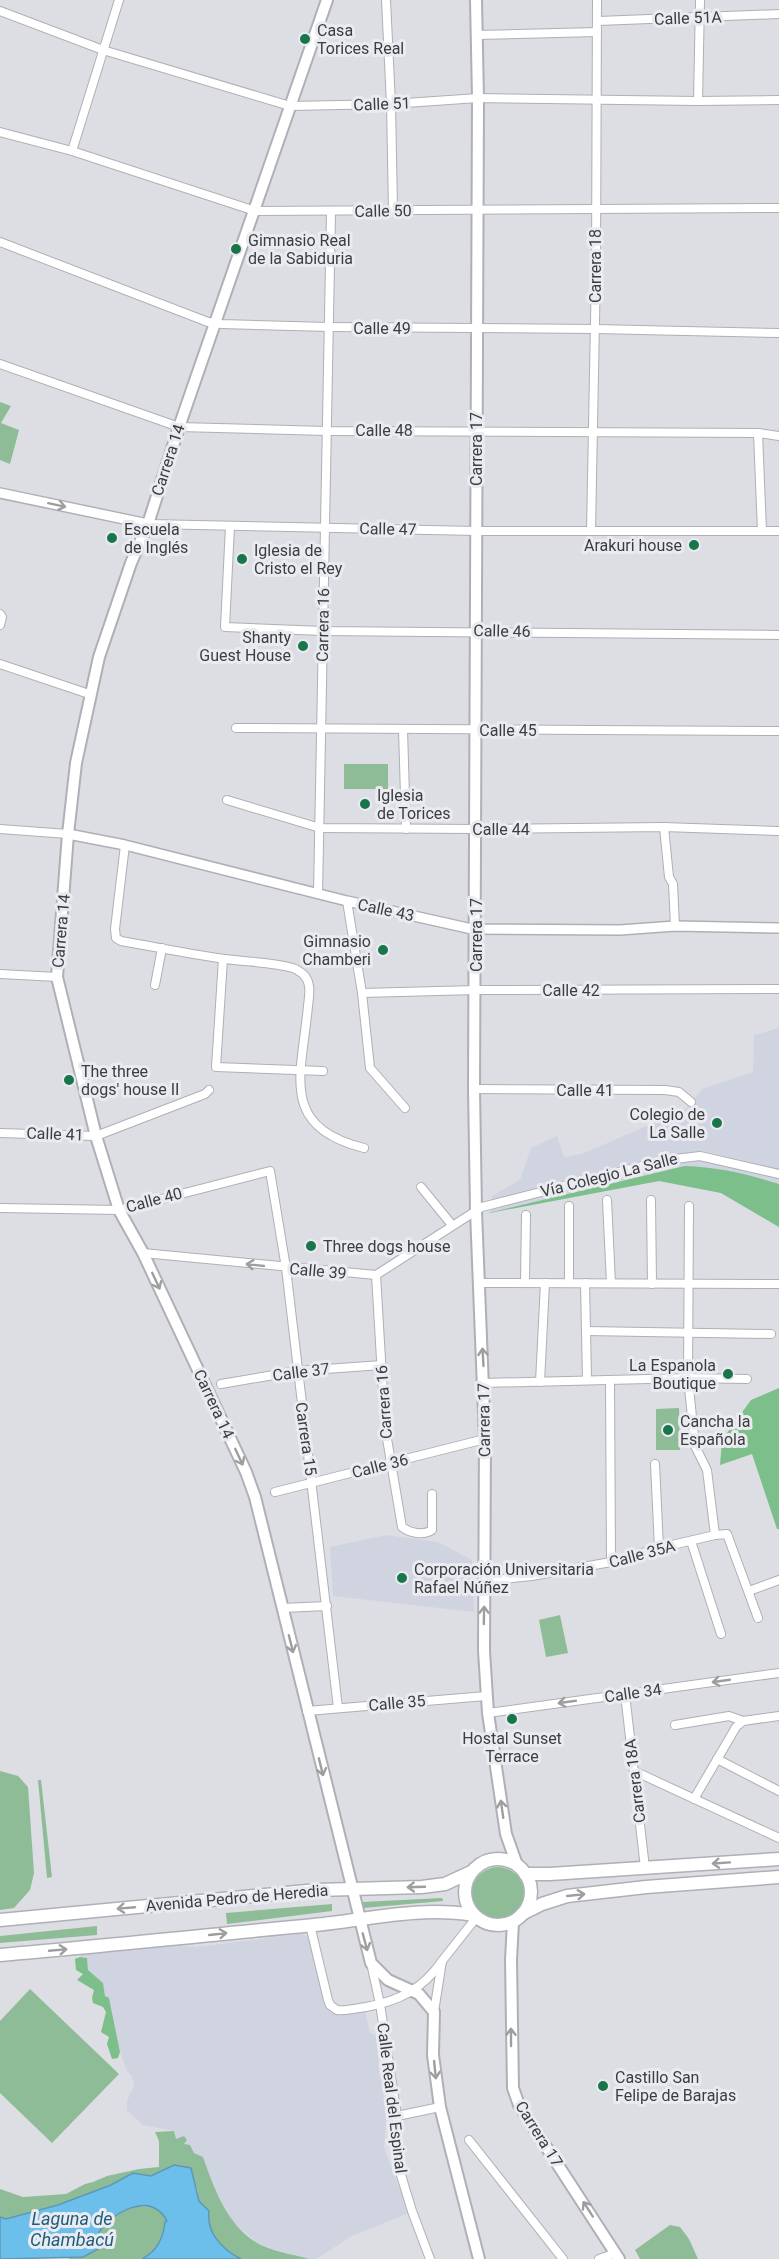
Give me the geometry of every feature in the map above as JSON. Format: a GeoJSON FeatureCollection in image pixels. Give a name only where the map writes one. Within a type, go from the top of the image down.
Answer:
{"type":"FeatureCollection","features":[{"type":"Feature","properties":{"kind":"highway"},"geometry":{"type":"LineString","coordinates":[[779,1859],[645,1868],[521,1870],[498,1859],[479,1865],[471,1872],[464,1894],[468,1908],[474,1916],[494,1925],[518,1918],[542,1904],[567,1896],[646,1887],[779,1877]]}},
{"type":"Feature","properties":{"kind":"highway"},"geometry":{"type":"LineString","coordinates":[[518,1918],[528,1905],[531,1893],[521,1870]]}},
{"type":"Feature","properties":{"kind":"highway","name":"Avenida Pedro de Heredia"},"geometry":{"type":"LineString","coordinates":[[0,1920],[351,1888],[434,1886],[453,1881],[471,1872]]}},
{"type":"Feature","properties":{"kind":"highway","name":"Avenida Pedro de Heredia"},"geometry":{"type":"LineString","coordinates":[[0,1954],[310,1925],[438,1910],[474,1916]]}},
{"type":"Feature","properties":{"kind":"main road","name":"Carrera 14"},"geometry":{"type":"LineString","coordinates":[[327,0],[179,426],[148,524],[110,620],[89,694],[76,763],[57,977],[96,1136],[120,1210],[143,1253],[246,1472],[255,1497],[351,1888]]}},
{"type":"Feature","properties":{"kind":"main road","name":"Carrera 17"},"geometry":{"type":"LineString","coordinates":[[476,0],[478,98],[474,1089],[476,1211],[485,1439],[484,1651],[488,1713],[506,1834],[521,1870]]}},
{"type":"Feature","properties":{"kind":"main road","name":"Calle Real del Espinal"},"geometry":{"type":"LineString","coordinates":[[351,1888],[371,1963]]}},
{"type":"Feature","properties":{"kind":"main road","name":"Carrera 17"},"geometry":{"type":"LineString","coordinates":[[518,1918],[511,1960],[513,2088],[519,2105],[618,2256]]}},
{"type":"Feature","properties":{"kind":"main road"},"geometry":{"type":"LineString","coordinates":[[371,1963],[388,1980],[413,1990],[426,2000],[434,2012]]}},
{"type":"Feature","properties":{"kind":"main road","name":"Calle Real del Espinal"},"geometry":{"type":"LineString","coordinates":[[434,2012],[433,2055],[440,2107],[479,2259]]}},
{"type":"Feature","properties":{"kind":"street"},"geometry":{"type":"LineString","coordinates":[[72,152],[119,0]]}},
{"type":"Feature","properties":{"kind":"street"},"geometry":{"type":"LineString","coordinates":[[386,0],[393,210]]}},
{"type":"Feature","properties":{"kind":"street","name":"Carrera 18"},"geometry":{"type":"LineString","coordinates":[[591,531],[597,0]]}},
{"type":"Feature","properties":{"kind":"street"},"geometry":{"type":"LineString","coordinates":[[698,101],[700,0]]}},
{"type":"Feature","properties":{"kind":"street","name":"Calle 51"},"geometry":{"type":"LineString","coordinates":[[0,11],[103,50],[290,106],[391,104],[478,98],[779,100]]}},
{"type":"Feature","properties":{"kind":"street","name":"Calle 51A"},"geometry":{"type":"LineString","coordinates":[[598,21],[779,14]]}},
{"type":"Feature","properties":{"kind":"street"},"geometry":{"type":"LineString","coordinates":[[477,35],[597,32]]}},
{"type":"Feature","properties":{"kind":"street","name":"Calle 50"},"geometry":{"type":"LineString","coordinates":[[0,132],[72,152],[255,211],[595,211],[779,208]]}},
{"type":"Feature","properties":{"kind":"street","name":"Carrera 16"},"geometry":{"type":"LineString","coordinates":[[318,894],[331,211]]}},
{"type":"Feature","properties":{"kind":"street","name":"Calle 49"},"geometry":{"type":"LineString","coordinates":[[0,242],[215,323],[329,327],[595,328],[779,333]]}},
{"type":"Feature","properties":{"kind":"street","name":"Calle 48"},"geometry":{"type":"LineString","coordinates":[[0,364],[179,426],[326,430],[758,433],[779,436]]}},
{"type":"Feature","properties":{"kind":"street"},"geometry":{"type":"LineString","coordinates":[[758,433],[762,531]]}},
{"type":"Feature","properties":{"kind":"street","name":"Calle 47"},"geometry":{"type":"LineString","coordinates":[[0,493],[148,524],[476,531],[779,531]]}},
{"type":"Feature","properties":{"kind":"street","name":"Calle 46"},"geometry":{"type":"LineString","coordinates":[[230,525],[225,627],[323,631],[779,635]]}},
{"type":"Feature","properties":{"kind":"street"},"geometry":{"type":"LineString","coordinates":[[0,614],[2,617],[0,625]]}},
{"type":"Feature","properties":{"kind":"street"},"geometry":{"type":"LineString","coordinates":[[0,664],[89,694]]}},
{"type":"Feature","properties":{"kind":"street","name":"Calle 45"},"geometry":{"type":"LineString","coordinates":[[236,728],[779,731]]}},
{"type":"Feature","properties":{"kind":"street"},"geometry":{"type":"LineString","coordinates":[[403,729],[406,829]]}},
{"type":"Feature","properties":{"kind":"street","name":"Calle 44"},"geometry":{"type":"LineString","coordinates":[[227,800],[320,828],[476,830],[664,827],[779,831]]}},
{"type":"Feature","properties":{"kind":"street"},"geometry":{"type":"LineString","coordinates":[[664,827],[669,877],[673,884],[675,926]]}},
{"type":"Feature","properties":{"kind":"street","name":"Calle 43"},"geometry":{"type":"LineString","coordinates":[[0,829],[68,834],[125,845],[347,902],[476,929],[620,930],[675,926],[779,928]]}},
{"type":"Feature","properties":{"kind":"street"},"geometry":{"type":"LineString","coordinates":[[125,845],[115,929],[116,938],[121,941],[223,959],[295,968],[305,976],[309,984],[309,998],[300,1070],[300,1091],[304,1104],[313,1121],[322,1130],[340,1142],[364,1148]]}},
{"type":"Feature","properties":{"kind":"street"},"geometry":{"type":"LineString","coordinates":[[347,902],[362,993],[370,1068],[405,1108]]}},
{"type":"Feature","properties":{"kind":"street"},"geometry":{"type":"LineString","coordinates":[[155,985],[162,948]]}},
{"type":"Feature","properties":{"kind":"street"},"geometry":{"type":"LineString","coordinates":[[223,959],[216,1067],[323,1071]]}},
{"type":"Feature","properties":{"kind":"street"},"geometry":{"type":"LineString","coordinates":[[0,974],[57,977]]}},
{"type":"Feature","properties":{"kind":"street","name":"Calle 42"},"geometry":{"type":"LineString","coordinates":[[362,993],[476,990],[779,989]]}},
{"type":"Feature","properties":{"kind":"street","name":"Calle 41"},"geometry":{"type":"LineString","coordinates":[[474,1089],[665,1090],[680,1092],[692,1102]]}},
{"type":"Feature","properties":{"kind":"street","name":"Calle 41"},"geometry":{"type":"LineString","coordinates":[[0,1133],[96,1136],[205,1094],[209,1090]]}},
{"type":"Feature","properties":{"kind":"street","name":"Vía Colegio La Salle"},"geometry":{"type":"LineString","coordinates":[[476,1211],[494,1203],[685,1156],[711,1158],[779,1174]]}},
{"type":"Feature","properties":{"kind":"street","name":"Calle 40"},"geometry":{"type":"LineString","coordinates":[[0,1208],[120,1210],[270,1171]]}},
{"type":"Feature","properties":{"kind":"street","name":"Carrera 15"},"geometry":{"type":"LineString","coordinates":[[270,1171],[286,1268],[338,1708]]}},
{"type":"Feature","properties":{"kind":"street"},"geometry":{"type":"LineString","coordinates":[[421,1187],[452,1225]]}},
{"type":"Feature","properties":{"kind":"street"},"geometry":{"type":"LineString","coordinates":[[608,1200],[611,1283]]}},
{"type":"Feature","properties":{"kind":"street"},"geometry":{"type":"LineString","coordinates":[[651,1200],[651,1284]]}},
{"type":"Feature","properties":{"kind":"street"},"geometry":{"type":"LineString","coordinates":[[568,1283],[569,1206]]}},
{"type":"Feature","properties":{"kind":"street"},"geometry":{"type":"LineString","coordinates":[[689,1206],[688,1378],[695,1446],[707,1470],[715,1535]]}},
{"type":"Feature","properties":{"kind":"street"},"geometry":{"type":"LineString","coordinates":[[376,1275],[476,1211]]}},
{"type":"Feature","properties":{"kind":"street"},"geometry":{"type":"LineString","coordinates":[[525,1283],[526,1215]]}},
{"type":"Feature","properties":{"kind":"street","name":"Calle 39"},"geometry":{"type":"LineString","coordinates":[[143,1253],[376,1275]]}},
{"type":"Feature","properties":{"kind":"street","name":"Carrera 16"},"geometry":{"type":"LineString","coordinates":[[376,1275],[390,1464],[402,1527],[414,1533],[427,1533],[432,1530],[432,1494]]}},
{"type":"Feature","properties":{"kind":"street"},"geometry":{"type":"LineString","coordinates":[[479,1282],[779,1284]]}},
{"type":"Feature","properties":{"kind":"street"},"geometry":{"type":"LineString","coordinates":[[540,1382],[545,1283]]}},
{"type":"Feature","properties":{"kind":"street"},"geometry":{"type":"LineString","coordinates":[[585,1283],[587,1380]]}},
{"type":"Feature","properties":{"kind":"street"},"geometry":{"type":"LineString","coordinates":[[586,1331],[771,1334]]}},
{"type":"Feature","properties":{"kind":"street","name":"Calle 37"},"geometry":{"type":"LineString","coordinates":[[221,1384],[297,1371],[382,1365]]}},
{"type":"Feature","properties":{"kind":"street"},"geometry":{"type":"LineString","coordinates":[[484,1383],[688,1378],[747,1379]]}},
{"type":"Feature","properties":{"kind":"street"},"geometry":{"type":"LineString","coordinates":[[610,1380],[611,1562]]}},
{"type":"Feature","properties":{"kind":"street","name":"Calle 36"},"geometry":{"type":"LineString","coordinates":[[275,1492],[485,1439]]}},
{"type":"Feature","properties":{"kind":"street"},"geometry":{"type":"LineString","coordinates":[[655,1464],[659,1548]]}},
{"type":"Feature","properties":{"kind":"street","name":"Calle 35A"},"geometry":{"type":"LineString","coordinates":[[485,1581],[532,1576],[611,1562],[659,1548],[727,1534],[749,1591]]}},
{"type":"Feature","properties":{"kind":"street"},"geometry":{"type":"LineString","coordinates":[[691,1541],[721,1634]]}},
{"type":"Feature","properties":{"kind":"street"},"geometry":{"type":"LineString","coordinates":[[758,1618],[749,1591],[779,1580]]}},
{"type":"Feature","properties":{"kind":"street"},"geometry":{"type":"LineString","coordinates":[[282,1608],[327,1606]]}},
{"type":"Feature","properties":{"kind":"street","name":"Calle 34"},"geometry":{"type":"LineString","coordinates":[[488,1713],[779,1673]]}},
{"type":"Feature","properties":{"kind":"street","name":"Carrera 18A"},"geometry":{"type":"LineString","coordinates":[[625,1694],[645,1868]]}},
{"type":"Feature","properties":{"kind":"street","name":"Calle 35"},"geometry":{"type":"LineString","coordinates":[[307,1711],[486,1696]]}},
{"type":"Feature","properties":{"kind":"street"},"geometry":{"type":"LineString","coordinates":[[675,1725],[729,1716],[742,1721],[779,1716]]}},
{"type":"Feature","properties":{"kind":"street"},"geometry":{"type":"LineString","coordinates":[[694,1799],[736,1727],[742,1721]]}},
{"type":"Feature","properties":{"kind":"street"},"geometry":{"type":"LineString","coordinates":[[717,1759],[779,1791]]}},
{"type":"Feature","properties":{"kind":"street"},"geometry":{"type":"LineString","coordinates":[[634,1771],[779,1838]]}},
{"type":"Feature","properties":{"kind":"street","name":"Calle Real del Espinal"},"geometry":{"type":"LineString","coordinates":[[310,1925],[330,2005],[342,2011],[398,1999],[413,1990],[426,1980],[442,1961],[474,1916]]}},
{"type":"Feature","properties":{"kind":"street","name":"Calle Real del Espinal"},"geometry":{"type":"LineString","coordinates":[[434,2012],[442,1961]]}},
{"type":"Feature","properties":{"kind":"street","name":"Calle Real del Espinal"},"geometry":{"type":"LineString","coordinates":[[371,1963],[380,2004],[397,2116],[397,2162],[430,2259]]}},
{"type":"Feature","properties":{"kind":"street"},"geometry":{"type":"LineString","coordinates":[[397,2116],[440,2107]]}},
{"type":"Feature","properties":{"kind":"street"},"geometry":{"type":"LineString","coordinates":[[469,2140],[563,2259]]}},
{"type":"Feature","properties":{"kind":"street"},"geometry":{"type":"LineString","coordinates":[[598,2259],[618,2256]]}},
{"type":"Feature","properties":{"kind":"shaded area","name":"Colegio de La Salle"},"geometry":{"type":"Polygon","coordinates":[[[779,1028],[779,1227],[721,1193],[659,1181],[490,1213],[492,1196],[520,1180],[531,1148],[557,1136],[564,1157],[582,1154],[686,1109],[702,1089],[753,1072],[754,1035],[779,1028]]]}},
{"type":"Feature","properties":{"kind":"shaded area","name":"Corporación Universitaria Rafael Núñez"},"geometry":{"type":"Polygon","coordinates":[[[386,1535],[438,1542],[472,1560],[474,1612],[333,1596],[330,1547],[386,1535]]]}},
{"type":"Feature","properties":{"kind":"shaded area"},"geometry":{"type":"Polygon","coordinates":[[[301,1934],[307,1936],[310,1941],[327,2008],[333,2013],[340,2014],[365,2010],[370,2033],[378,2036],[379,2075],[383,2078],[387,2111],[384,2148],[409,2213],[352,2236],[316,2259],[267,2248],[255,2241],[231,2220],[213,2186],[203,2157],[176,2140],[174,2131],[143,2125],[127,2110],[127,2101],[134,2086],[132,2076],[127,2071],[118,2046],[111,2005],[105,1996],[103,1983],[88,1970],[87,1958],[80,1957],[79,1950],[97,1949],[102,1953],[116,1952],[121,1947],[135,1951],[141,1948],[172,1945],[196,1947],[301,1934]]]}},
{"type":"Feature","properties":{"kind":"green space"},"geometry":{"type":"Polygon","coordinates":[[[0,402],[11,406],[1,423],[19,430],[10,464],[0,460],[0,402]]]}},
{"type":"Feature","properties":{"kind":"green space"},"geometry":{"type":"Polygon","coordinates":[[[344,764],[388,764],[388,789],[344,789],[344,764]]]}},
{"type":"Feature","properties":{"kind":"green space"},"geometry":{"type":"Polygon","coordinates":[[[685,1166],[732,1172],[779,1184],[779,1227],[721,1193],[659,1181],[484,1214],[685,1166]]]}},
{"type":"Feature","properties":{"kind":"green space"},"geometry":{"type":"Polygon","coordinates":[[[779,1388],[779,1529],[777,1529],[752,1454],[720,1465],[722,1440],[751,1400],[779,1388]]]}},
{"type":"Feature","properties":{"kind":"green space","name":"Cancha la Española"},"geometry":{"type":"Polygon","coordinates":[[[679,1408],[680,1450],[656,1450],[656,1409],[679,1408]]]}},
{"type":"Feature","properties":{"kind":"green space"},"geometry":{"type":"Polygon","coordinates":[[[560,1615],[568,1653],[546,1657],[539,1620],[560,1615]]]}},
{"type":"Feature","properties":{"kind":"green space"},"geometry":{"type":"Polygon","coordinates":[[[0,1771],[18,1776],[28,1787],[34,1873],[30,1890],[14,1908],[0,1910],[0,1771]]]}},
{"type":"Feature","properties":{"kind":"green space"},"geometry":{"type":"Polygon","coordinates":[[[38,1780],[41,1780],[52,1877],[47,1878],[38,1780]]]}},
{"type":"Feature","properties":{"kind":"green space"},"geometry":{"type":"Polygon","coordinates":[[[493,1867],[503,1867],[517,1874],[524,1893],[517,1912],[503,1919],[493,1919],[483,1915],[476,1908],[472,1898],[472,1888],[476,1878],[483,1871],[493,1867]]]}},
{"type":"Feature","properties":{"kind":"green space"},"geometry":{"type":"Polygon","coordinates":[[[442,1898],[443,1901],[363,1908],[362,1902],[442,1898]]]}},
{"type":"Feature","properties":{"kind":"green space"},"geometry":{"type":"Polygon","coordinates":[[[332,1904],[332,1911],[227,1924],[226,1913],[332,1904]]]}},
{"type":"Feature","properties":{"kind":"green space"},"geometry":{"type":"Polygon","coordinates":[[[97,1926],[97,1935],[0,1943],[0,1936],[97,1926]]]}},
{"type":"Feature","properties":{"kind":"green space"},"geometry":{"type":"Polygon","coordinates":[[[87,1958],[88,1970],[103,1983],[105,1996],[109,1998],[120,2052],[118,2058],[112,2059],[107,2044],[109,2037],[101,2032],[106,2012],[103,2007],[93,2003],[94,1990],[77,1980],[83,1974],[76,1970],[75,1959],[87,1958]]]}},
{"type":"Feature","properties":{"kind":"green space"},"geometry":{"type":"Polygon","coordinates":[[[30,1989],[119,2074],[52,2143],[0,2093],[0,2021],[30,1989]]]}},
{"type":"Feature","properties":{"kind":"green space"},"geometry":{"type":"Polygon","coordinates":[[[174,2131],[176,2139],[184,2136],[187,2140],[184,2144],[190,2145],[194,2153],[203,2157],[219,2197],[243,2233],[268,2248],[309,2259],[241,2259],[234,2255],[222,2246],[213,2233],[210,2227],[209,2211],[199,2201],[197,2188],[174,2165],[151,2176],[133,2173],[111,2185],[58,2205],[6,2219],[0,2217],[0,2189],[23,2197],[66,2194],[107,2176],[159,2167],[159,2141],[155,2132],[174,2131]]]}},
{"type":"Feature","properties":{"kind":"green space"},"geometry":{"type":"Polygon","coordinates":[[[133,2206],[157,2209],[167,2221],[162,2240],[152,2252],[142,2259],[68,2259],[107,2223],[133,2206]]]}},
{"type":"Feature","properties":{"kind":"green space"},"geometry":{"type":"Polygon","coordinates":[[[670,2225],[680,2227],[689,2239],[698,2259],[640,2259],[635,2250],[670,2225]]]}},
{"type":"Feature","properties":{"kind":"water","name":"Laguna de Chambacú"},"geometry":{"type":"Polygon","coordinates":[[[174,2165],[191,2168],[199,2201],[209,2211],[210,2227],[213,2233],[222,2246],[241,2259],[142,2259],[158,2244],[167,2221],[160,2212],[152,2207],[142,2206],[133,2207],[114,2217],[99,2232],[102,2247],[83,2257],[0,2259],[0,2217],[6,2219],[58,2205],[111,2185],[133,2173],[151,2176],[174,2165]]]}},
{"type":"Feature","properties":{"kind":"place","name":"Casa Torices Real"},"geometry":{"type":"Point","coordinates":[305,39]}},
{"type":"Feature","properties":{"kind":"place","name":"Gimnasio Real de la Sabiduria"},"geometry":{"type":"Point","coordinates":[236,249]}},
{"type":"Feature","properties":{"kind":"place","name":"Escuela de Inglés"},"geometry":{"type":"Point","coordinates":[112,538]}},
{"type":"Feature","properties":{"kind":"place","name":"Arakuri house"},"geometry":{"type":"Point","coordinates":[694,545]}},
{"type":"Feature","properties":{"kind":"place","name":"Iglesia de Cristo el Rey"},"geometry":{"type":"Point","coordinates":[242,559]}},
{"type":"Feature","properties":{"kind":"place","name":"Shanty Guest House"},"geometry":{"type":"Point","coordinates":[303,646]}},
{"type":"Feature","properties":{"kind":"place","name":"Iglesia de Torices"},"geometry":{"type":"Point","coordinates":[365,804]}},
{"type":"Feature","properties":{"kind":"place","name":"Gimnasio Chamberi"},"geometry":{"type":"Point","coordinates":[383,950]}},
{"type":"Feature","properties":{"kind":"place","name":"The three dogs' house II"},"geometry":{"type":"Point","coordinates":[69,1080]}},
{"type":"Feature","properties":{"kind":"place","name":"Colegio de La Salle"},"geometry":{"type":"Point","coordinates":[717,1123]}},
{"type":"Feature","properties":{"kind":"place","name":"Three dogs house"},"geometry":{"type":"Point","coordinates":[311,1246]}},
{"type":"Feature","properties":{"kind":"place","name":"La Espanola Boutique"},"geometry":{"type":"Point","coordinates":[728,1374]}},
{"type":"Feature","properties":{"kind":"place","name":"Cancha la Española"},"geometry":{"type":"Point","coordinates":[668,1430]}},
{"type":"Feature","properties":{"kind":"place","name":"Corporación Universitaria Rafael Núñez"},"geometry":{"type":"Point","coordinates":[402,1578]}},
{"type":"Feature","properties":{"kind":"place","name":"Hostal Sunset Terrace"},"geometry":{"type":"Point","coordinates":[512,1719]}},
{"type":"Feature","properties":{"kind":"place","name":"Castillo San Felipe de Barajas"},"geometry":{"type":"Point","coordinates":[603,2086]}}]}
